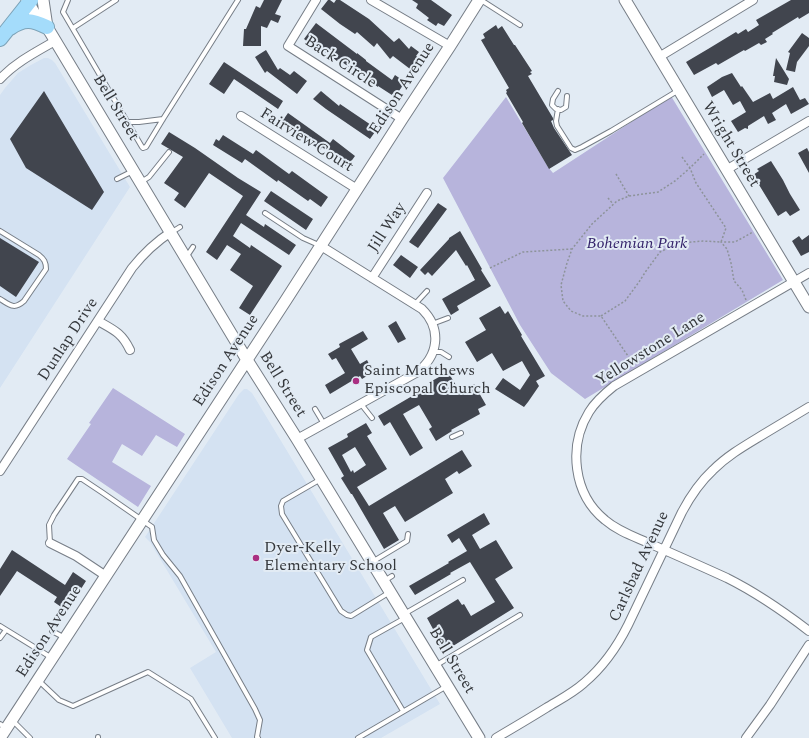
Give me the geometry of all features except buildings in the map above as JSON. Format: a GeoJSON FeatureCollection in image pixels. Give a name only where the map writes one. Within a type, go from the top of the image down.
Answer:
{"type":"FeatureCollection","features":[{"type":"Feature","properties":{"kind":"highway"},"geometry":{"type":"LineString","coordinates":[[4,34],[29,1]]}},
{"type":"Feature","properties":{"kind":"highway"},"geometry":{"type":"LineString","coordinates":[[4,34],[20,23],[32,21],[47,27]]}},
{"type":"Feature","properties":{"kind":"street","name":"Bell Street"},"geometry":{"type":"LineString","coordinates":[[43,0],[47,27]]}},
{"type":"Feature","properties":{"kind":"street","name":"Back Circle"},"geometry":{"type":"LineString","coordinates":[[316,0],[288,46],[402,119]]}},
{"type":"Feature","properties":{"kind":"street"},"geometry":{"type":"LineString","coordinates":[[371,0],[450,46]]}},
{"type":"Feature","properties":{"kind":"street","name":"Edison Avenue"},"geometry":{"type":"LineString","coordinates":[[5,728],[38,681],[480,0]]}},
{"type":"Feature","properties":{"kind":"street","name":"Wright Street"},"geometry":{"type":"LineString","coordinates":[[625,0],[809,307]]}},
{"type":"Feature","properties":{"kind":"street","name":"Bell Street"},"geometry":{"type":"LineString","coordinates":[[29,1],[36,16],[47,27],[56,41],[141,182],[175,229],[186,258],[246,360],[297,439],[372,562],[388,578],[390,592],[479,738]]}},
{"type":"Feature","properties":{"kind":"street"},"geometry":{"type":"LineString","coordinates":[[659,57],[748,1]]}},
{"type":"Feature","properties":{"kind":"street"},"geometry":{"type":"LineString","coordinates":[[0,79],[20,61],[56,41]]}},
{"type":"Feature","properties":{"kind":"street","name":"Fairview Court"},"geometry":{"type":"LineString","coordinates":[[241,116],[357,190]]}},
{"type":"Feature","properties":{"kind":"street"},"geometry":{"type":"LineString","coordinates":[[726,170],[809,121]]}},
{"type":"Feature","properties":{"kind":"street","name":"Jill Way"},"geometry":{"type":"LineString","coordinates":[[372,278],[427,194]]}},
{"type":"Feature","properties":{"kind":"street","name":"Dunlap Drive"},"geometry":{"type":"LineString","coordinates":[[0,471],[132,268],[155,242],[175,229]]}},
{"type":"Feature","properties":{"kind":"street"},"geometry":{"type":"LineString","coordinates":[[297,439],[361,403],[395,388],[421,369],[429,360],[433,352],[435,342],[432,324],[422,309],[321,246]]}},
{"type":"Feature","properties":{"kind":"street","name":"Yellowstone Lane"},"geometry":{"type":"LineString","coordinates":[[809,273],[614,386],[596,402],[583,422],[579,433],[576,456],[579,479],[588,501],[603,519],[612,526],[622,532],[728,578],[779,608],[809,631]]}},
{"type":"Feature","properties":{"kind":"street"},"geometry":{"type":"LineString","coordinates":[[98,321],[120,335],[126,341],[130,350]]}},
{"type":"Feature","properties":{"kind":"street","name":"Carlsbad Avenue"},"geometry":{"type":"LineString","coordinates":[[496,738],[570,694],[584,683],[609,656],[620,641],[690,497],[712,470],[740,448],[809,407]]}},
{"type":"Feature","properties":{"kind":"street"},"geometry":{"type":"LineString","coordinates":[[50,543],[76,556],[106,576]]}},
{"type":"Feature","properties":{"kind":"street"},"geometry":{"type":"LineString","coordinates":[[750,736],[809,645]]}},
{"type":"Feature","properties":{"kind":"lane"},"geometry":{"type":"LineString","coordinates":[[73,28],[116,0]]}},
{"type":"Feature","properties":{"kind":"lane"},"geometry":{"type":"LineString","coordinates":[[68,1],[63,12],[127,122],[144,148],[238,0]]}},
{"type":"Feature","properties":{"kind":"lane"},"geometry":{"type":"LineString","coordinates":[[480,0],[520,25]]}},
{"type":"Feature","properties":{"kind":"lane"},"geometry":{"type":"LineString","coordinates":[[558,109],[556,121],[557,126],[571,148],[575,150],[588,144],[679,90]]}},
{"type":"Feature","properties":{"kind":"lane"},"geometry":{"type":"LineString","coordinates":[[558,91],[553,99],[552,105],[556,109],[561,110],[566,107],[567,96]]}},
{"type":"Feature","properties":{"kind":"lane"},"geometry":{"type":"LineString","coordinates":[[127,122],[163,119]]}},
{"type":"Feature","properties":{"kind":"lane"},"geometry":{"type":"LineString","coordinates":[[141,182],[149,177],[169,152]]}},
{"type":"Feature","properties":{"kind":"lane"},"geometry":{"type":"LineString","coordinates":[[117,180],[134,171]]}},
{"type":"Feature","properties":{"kind":"lane"},"geometry":{"type":"LineString","coordinates":[[265,213],[302,238],[321,246]]}},
{"type":"Feature","properties":{"kind":"lane"},"geometry":{"type":"LineString","coordinates":[[0,231],[39,255],[43,258],[46,264],[46,269],[20,305],[15,307],[0,299]]}},
{"type":"Feature","properties":{"kind":"lane"},"geometry":{"type":"LineString","coordinates":[[186,258],[193,247]]}},
{"type":"Feature","properties":{"kind":"lane"},"geometry":{"type":"LineString","coordinates":[[415,304],[427,291]]}},
{"type":"Feature","properties":{"kind":"lane"},"geometry":{"type":"LineString","coordinates":[[432,324],[448,318]]}},
{"type":"Feature","properties":{"kind":"lane"},"geometry":{"type":"LineString","coordinates":[[433,352],[441,352],[449,357]]}},
{"type":"Feature","properties":{"kind":"lane"},"geometry":{"type":"LineString","coordinates":[[361,403],[372,418]]}},
{"type":"Feature","properties":{"kind":"lane"},"geometry":{"type":"LineString","coordinates":[[314,409],[324,424]]}},
{"type":"Feature","properties":{"kind":"lane"},"geometry":{"type":"LineString","coordinates":[[452,437],[460,433]]}},
{"type":"Feature","properties":{"kind":"lane"},"geometry":{"type":"LineString","coordinates":[[50,543],[49,525],[78,479],[82,479],[152,527],[154,540],[163,555],[180,576],[255,709],[260,720],[258,738]]}},
{"type":"Feature","properties":{"kind":"lane"},"geometry":{"type":"LineString","coordinates":[[321,479],[283,501],[281,506],[282,514],[342,611],[347,615],[351,616],[390,592]]}},
{"type":"Feature","properties":{"kind":"lane"},"geometry":{"type":"LineString","coordinates":[[372,562],[407,541],[408,534]]}},
{"type":"Feature","properties":{"kind":"lane"},"geometry":{"type":"LineString","coordinates":[[403,711],[367,650],[371,637],[463,580]]}},
{"type":"Feature","properties":{"kind":"lane"},"geometry":{"type":"LineString","coordinates":[[435,666],[520,615]]}},
{"type":"Feature","properties":{"kind":"lane"},"geometry":{"type":"LineString","coordinates":[[0,626],[52,658]]}},
{"type":"Feature","properties":{"kind":"lane"},"geometry":{"type":"LineString","coordinates":[[0,638],[6,630]]}},
{"type":"Feature","properties":{"kind":"lane"},"geometry":{"type":"LineString","coordinates":[[52,631],[65,639]]}},
{"type":"Feature","properties":{"kind":"lane"},"geometry":{"type":"LineString","coordinates":[[38,681],[59,700],[73,706],[148,672],[191,699],[215,738]]}},
{"type":"Feature","properties":{"kind":"lane"},"geometry":{"type":"LineString","coordinates":[[358,738],[447,686]]}},
{"type":"Feature","properties":{"kind":"lane"},"geometry":{"type":"LineString","coordinates":[[5,728],[30,738]]}},
{"type":"Feature","properties":{"kind":"path"},"geometry":{"type":"LineString","coordinates":[[704,154],[675,181],[658,192],[630,196],[617,201],[592,224],[572,249],[561,285],[563,301],[571,311],[583,316],[601,316],[624,301],[660,252],[679,242],[734,242],[753,232]]}},
{"type":"Feature","properties":{"kind":"path"},"geometry":{"type":"LineString","coordinates":[[682,157],[690,168],[696,183],[726,228],[721,242]]}},
{"type":"Feature","properties":{"kind":"path"},"geometry":{"type":"LineString","coordinates":[[616,174],[630,196]]}},
{"type":"Feature","properties":{"kind":"path"},"geometry":{"type":"LineString","coordinates":[[608,198],[613,204]]}},
{"type":"Feature","properties":{"kind":"path"},"geometry":{"type":"LineString","coordinates":[[721,242],[727,250],[734,281],[742,290],[747,301]]}},
{"type":"Feature","properties":{"kind":"path"},"geometry":{"type":"LineString","coordinates":[[490,268],[523,252],[572,249]]}},
{"type":"Feature","properties":{"kind":"path"},"geometry":{"type":"LineString","coordinates":[[601,316],[636,368]]}},
{"type":"Feature","properties":{"kind":"shaded area"},"geometry":{"type":"Polygon","coordinates":[[[44,58],[48,58],[55,63],[130,187],[0,388],[0,95],[18,73],[44,58]]]}},
{"type":"Feature","properties":{"kind":"shaded area","name":"Dyer-Kelly Elementary School"},"geometry":{"type":"Polygon","coordinates":[[[244,389],[247,389],[252,393],[440,704],[381,738],[232,738],[190,668],[216,652],[150,542],[145,537],[239,394],[244,389]]]}},
{"type":"Feature","properties":{"kind":"green space","name":"Bohemian Park"},"geometry":{"type":"Polygon","coordinates":[[[671,96],[783,280],[585,399],[551,373],[520,325],[443,178],[506,97],[553,173],[671,96]]]}},
{"type":"Feature","properties":{"kind":"green space"},"geometry":{"type":"Polygon","coordinates":[[[113,388],[185,434],[177,447],[156,435],[142,456],[122,444],[112,462],[151,486],[138,507],[67,459],[113,388]]]}},
{"type":"Feature","properties":{"kind":"place","name":"Saint Matthews Episcopal Church"},"geometry":{"type":"Point","coordinates":[356,381]}},
{"type":"Feature","properties":{"kind":"place","name":"Dyer-Kelly Elementary School"},"geometry":{"type":"Point","coordinates":[256,558]}}]}
